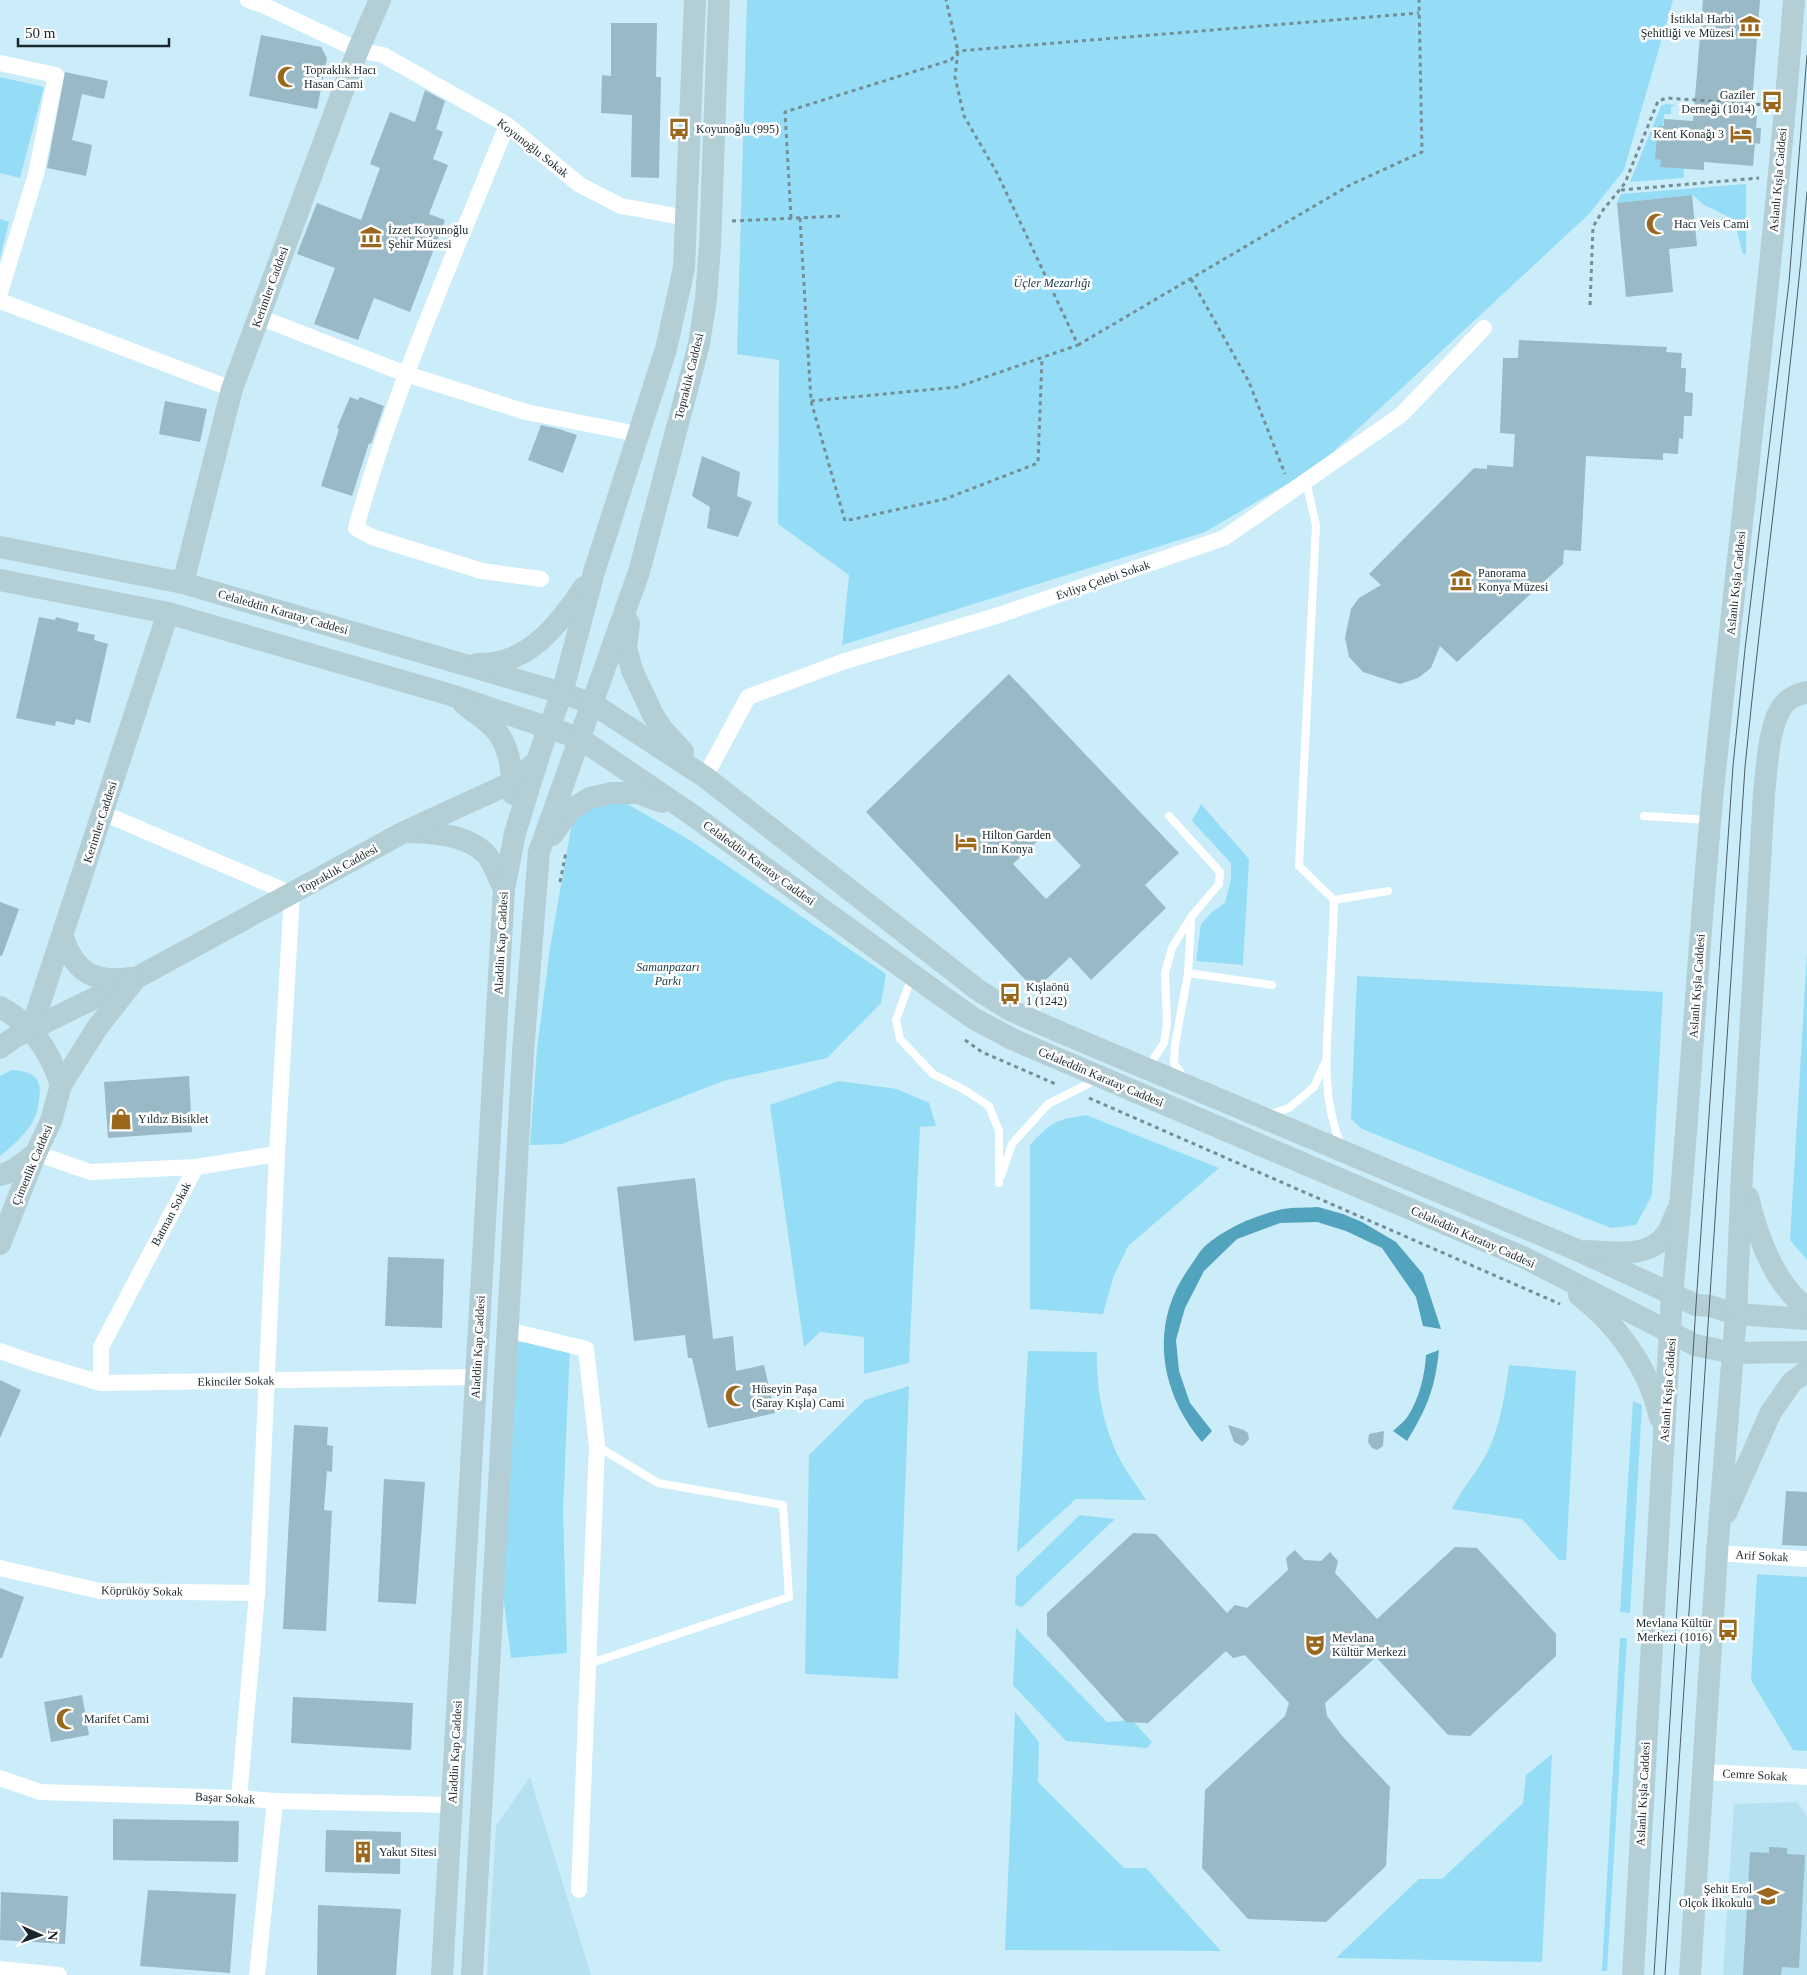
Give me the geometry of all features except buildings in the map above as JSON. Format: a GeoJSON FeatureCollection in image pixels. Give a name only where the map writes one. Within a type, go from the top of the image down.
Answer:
{"type":"FeatureCollection","features":[{"type":"Feature","properties":{"kind":"main road","name":"Kerimler Caddesi"},"geometry":{"type":"LineString","coordinates":[[183,582],[232,390],[358,50],[380,0]]}},
{"type":"Feature","properties":{"kind":"main road"},"geometry":{"type":"LineString","coordinates":[[0,580],[168,613],[451,695],[549,726],[562,692],[594,572],[666,348],[684,268],[695,0]]}},
{"type":"Feature","properties":{"kind":"main road","name":"Topraklık Caddesi"},"geometry":{"type":"LineString","coordinates":[[579,738],[593,704],[639,572],[699,344],[706,299],[711,222],[719,0]]}},
{"type":"Feature","properties":{"kind":"main road","name":"Aslanlı Kışla Caddesi"},"geometry":{"type":"LineString","coordinates":[[1632,1975],[1672,1296],[1681,1204],[1699,952],[1711,820],[1760,374],[1794,0]]}},
{"type":"Feature","properties":{"kind":"main road","name":"Celaleddin Karatay Caddesi"},"geometry":{"type":"LineString","coordinates":[[0,547],[183,582],[562,692],[593,704],[705,777],[978,990],[1010,1010],[1577,1250],[1672,1296],[1696,1305],[1710,1306],[1736,1314],[1807,1319]]}},
{"type":"Feature","properties":{"kind":"main road"},"geometry":{"type":"LineString","coordinates":[[463,663],[488,664],[515,657],[537,645],[562,618],[594,572]]}},
{"type":"Feature","properties":{"kind":"main road"},"geometry":{"type":"LineString","coordinates":[[639,572],[629,620],[626,648],[632,670],[653,716],[705,777]]}},
{"type":"Feature","properties":{"kind":"main road","name":"Kerimler Caddesi"},"geometry":{"type":"LineString","coordinates":[[32,1030],[168,613]]}},
{"type":"Feature","properties":{"kind":"main road"},"geometry":{"type":"LineString","coordinates":[[1690,1975],[1717,1553],[1736,1314],[1742,1173],[1764,794],[1777,715],[1785,703],[1796,694],[1807,692]]}},
{"type":"Feature","properties":{"kind":"main road"},"geometry":{"type":"LineString","coordinates":[[451,695],[491,726],[500,736],[506,749],[513,782],[515,833]]}},
{"type":"Feature","properties":{"kind":"main road","name":"Celaleddin Karatay Caddesi"},"geometry":{"type":"LineString","coordinates":[[549,726],[579,738],[691,814],[973,1018],[1012,1038],[1525,1258],[1695,1345],[1733,1353],[1807,1352]]}},
{"type":"Feature","properties":{"kind":"main road","name":"Aladdin Kap Caddesi"},"geometry":{"type":"LineString","coordinates":[[442,1975],[504,888],[515,833],[549,726]]}},
{"type":"Feature","properties":{"kind":"main road"},"geometry":{"type":"LineString","coordinates":[[472,1975],[524,1043],[539,852],[579,738]]}},
{"type":"Feature","properties":{"kind":"main road","name":"Topraklık Caddesi"},"geometry":{"type":"LineString","coordinates":[[0,1048],[15,1037],[138,977],[404,832],[513,782],[537,762]]}},
{"type":"Feature","properties":{"kind":"main road"},"geometry":{"type":"LineString","coordinates":[[539,852],[570,810],[590,798],[612,793],[638,793],[691,814]]}},
{"type":"Feature","properties":{"kind":"main road"},"geometry":{"type":"LineString","coordinates":[[404,832],[437,833],[465,840],[486,854],[504,888]]}},
{"type":"Feature","properties":{"kind":"main road"},"geometry":{"type":"LineString","coordinates":[[63,938],[73,960],[89,974],[113,980],[138,977]]}},
{"type":"Feature","properties":{"kind":"main road","name":"Topraklık Caddesi"},"geometry":{"type":"LineString","coordinates":[[61,1085],[97,1028],[138,977]]}},
{"type":"Feature","properties":{"kind":"main road"},"geometry":{"type":"LineString","coordinates":[[0,1008],[32,1030],[53,1062],[61,1085]]}},
{"type":"Feature","properties":{"kind":"main road","name":"Çimenlik Caddesi"},"geometry":{"type":"LineString","coordinates":[[0,1244],[50,1121],[61,1085]]}},
{"type":"Feature","properties":{"kind":"main road"},"geometry":{"type":"LineString","coordinates":[[0,1175],[20,1166],[36,1153]]}},
{"type":"Feature","properties":{"kind":"main road"},"geometry":{"type":"LineString","coordinates":[[1742,1173],[1754,1220],[1771,1265],[1797,1301],[1807,1308]]}},
{"type":"Feature","properties":{"kind":"main road"},"geometry":{"type":"LineString","coordinates":[[1577,1250],[1629,1252],[1653,1247],[1667,1234],[1681,1204]]}},
{"type":"Feature","properties":{"kind":"main road"},"geometry":{"type":"LineString","coordinates":[[1525,1258],[1592,1305],[1614,1326],[1650,1385],[1656,1399],[1664,1442]]}},
{"type":"Feature","properties":{"kind":"main road"},"geometry":{"type":"LineString","coordinates":[[1720,1527],[1771,1412],[1792,1382],[1807,1371]]}},
{"type":"Feature","properties":{"kind":"main road"},"geometry":{"type":"LineString","coordinates":[[452,1805],[482,1811]]}},
{"type":"Feature","properties":{"kind":"street","name":"Koyunoğlu Sokak"},"geometry":{"type":"LineString","coordinates":[[248,0],[264,5],[358,50],[383,55],[507,125],[580,185],[621,206],[687,218]]}},
{"type":"Feature","properties":{"kind":"street"},"geometry":{"type":"LineString","coordinates":[[0,63],[56,75],[36,174],[0,293]]}},
{"type":"Feature","properties":{"kind":"street"},"geometry":{"type":"LineString","coordinates":[[507,125],[406,374],[373,466],[356,528],[372,537],[482,571],[541,579]]}},
{"type":"Feature","properties":{"kind":"street"},"geometry":{"type":"LineString","coordinates":[[0,301],[232,390]]}},
{"type":"Feature","properties":{"kind":"street"},"geometry":{"type":"LineString","coordinates":[[259,317],[406,374],[526,412],[638,434]]}},
{"type":"Feature","properties":{"kind":"street","name":"Evliya Çelebi Sokak"},"geometry":{"type":"LineString","coordinates":[[705,777],[748,697],[845,661],[996,616],[1224,538],[1401,415],[1484,328]]}},
{"type":"Feature","properties":{"kind":"street"},"geometry":{"type":"LineString","coordinates":[[103,813],[292,894],[277,1154],[257,1593],[239,1798]]}},
{"type":"Feature","properties":{"kind":"street","name":"Batman Sokak"},"geometry":{"type":"LineString","coordinates":[[36,1153],[90,1172],[196,1167]]}},
{"type":"Feature","properties":{"kind":"street"},"geometry":{"type":"LineString","coordinates":[[196,1167],[277,1154]]}},
{"type":"Feature","properties":{"kind":"street","name":"Batman Sokak"},"geometry":{"type":"LineString","coordinates":[[101,1383],[101,1347],[196,1167]]}},
{"type":"Feature","properties":{"kind":"street"},"geometry":{"type":"LineString","coordinates":[[508,1330],[586,1349],[597,1446],[579,1890]]}},
{"type":"Feature","properties":{"kind":"street","name":"Ekinciler Sokak"},"geometry":{"type":"LineString","coordinates":[[0,1351],[101,1383],[476,1377]]}},
{"type":"Feature","properties":{"kind":"street","name":"Arif Sokak"},"geometry":{"type":"LineString","coordinates":[[1717,1553],[1807,1558]]}},
{"type":"Feature","properties":{"kind":"street","name":"Köprüköy Sokak"},"geometry":{"type":"LineString","coordinates":[[0,1568],[100,1591],[257,1593]]}},
{"type":"Feature","properties":{"kind":"street","name":"Cemre Sokak"},"geometry":{"type":"LineString","coordinates":[[1703,1772],[1807,1777]]}},
{"type":"Feature","properties":{"kind":"street","name":"Başar Sokak"},"geometry":{"type":"LineString","coordinates":[[0,1778],[40,1792],[239,1798],[275,1801],[452,1805]]}},
{"type":"Feature","properties":{"kind":"street"},"geometry":{"type":"LineString","coordinates":[[257,1975],[275,1801]]}},
{"type":"Feature","properties":{"kind":"street"},"geometry":{"type":"LineString","coordinates":[[0,1969],[59,1975]]}},
{"type":"Feature","properties":{"kind":"lane"},"geometry":{"type":"LineString","coordinates":[[1306,481],[1316,525],[1299,866],[1334,900],[1326,1061],[1328,1098],[1333,1126],[1344,1152]]}},
{"type":"Feature","properties":{"kind":"lane"},"geometry":{"type":"LineString","coordinates":[[1147,1069],[1164,1042],[1167,1024],[1165,973],[1172,948],[1191,916],[1219,884],[1220,872],[1169,816]]}},
{"type":"Feature","properties":{"kind":"lane"},"geometry":{"type":"LineString","coordinates":[[1644,816],[1711,820]]}},
{"type":"Feature","properties":{"kind":"lane"},"geometry":{"type":"LineString","coordinates":[[1334,900],[1388,890]]}},
{"type":"Feature","properties":{"kind":"lane"},"geometry":{"type":"LineString","coordinates":[[1188,1086],[1174,1063],[1175,1045],[1188,973],[1191,916]]}},
{"type":"Feature","properties":{"kind":"lane"},"geometry":{"type":"LineString","coordinates":[[1188,973],[1272,985]]}},
{"type":"Feature","properties":{"kind":"lane"},"geometry":{"type":"LineString","coordinates":[[915,976],[908,986],[896,1020],[900,1039],[933,1074],[964,1089],[989,1106],[999,1131],[999,1183],[1012,1144],[1048,1104],[1102,1077]]}},
{"type":"Feature","properties":{"kind":"lane"},"geometry":{"type":"LineString","coordinates":[[1260,1117],[1289,1108],[1295,1103],[1314,1086],[1326,1061]]}},
{"type":"Feature","properties":{"kind":"lane"},"geometry":{"type":"LineString","coordinates":[[588,1664],[789,1597],[783,1505],[658,1483],[597,1446]]}},
{"type":"Feature","properties":{"kind":"path"},"geometry":{"type":"LineString","coordinates":[[946,0],[958,51],[955,77],[964,116],[997,173],[1078,345]]}},
{"type":"Feature","properties":{"kind":"path"},"geometry":{"type":"LineString","coordinates":[[810,401],[957,387],[1078,345],[1350,185],[1422,152],[1419,0]]}},
{"type":"Feature","properties":{"kind":"path"},"geometry":{"type":"LineString","coordinates":[[791,218],[785,112],[951,60],[958,51],[1419,13]]}},
{"type":"Feature","properties":{"kind":"path"},"geometry":{"type":"LineString","coordinates":[[1590,305],[1593,227],[1603,210],[1625,183],[1658,101],[1660,99],[1770,105]]}},
{"type":"Feature","properties":{"kind":"path"},"geometry":{"type":"LineString","coordinates":[[1620,190],[1760,178]]}},
{"type":"Feature","properties":{"kind":"path"},"geometry":{"type":"LineString","coordinates":[[711,222],[840,216]]}},
{"type":"Feature","properties":{"kind":"path"},"geometry":{"type":"LineString","coordinates":[[800,218],[810,401],[845,521],[945,499],[1038,463],[1042,358]]}},
{"type":"Feature","properties":{"kind":"path"},"geometry":{"type":"LineString","coordinates":[[1191,279],[1249,382],[1292,491]]}},
{"type":"Feature","properties":{"kind":"shaded area"},"geometry":{"type":"Polygon","coordinates":[[[1318,1207],[1362,1222],[1396,1242],[1423,1274],[1441,1329],[1423,1326],[1416,1297],[1382,1248],[1346,1231],[1317,1222],[1280,1223],[1237,1239],[1204,1271],[1185,1308],[1176,1340],[1179,1371],[1190,1403],[1212,1431],[1202,1442],[1187,1422],[1176,1401],[1168,1379],[1164,1357],[1164,1334],[1168,1312],[1176,1289],[1203,1248],[1222,1233],[1273,1211],[1287,1208],[1318,1207]]]}},
{"type":"Feature","properties":{"kind":"shaded area"},"geometry":{"type":"Polygon","coordinates":[[[1439,1350],[1429,1398],[1407,1441],[1393,1431],[1412,1409],[1423,1379],[1426,1355],[1439,1350]]]}},
{"type":"Feature","properties":{"kind":"shaded area"},"geometry":{"type":"Polygon","coordinates":[[[530,1777],[591,1975],[487,1975],[496,1826],[530,1777]]]}},
{"type":"Feature","properties":{"kind":"shaded area","name":"Şehit Erol Olçok İlkokulu"},"geometry":{"type":"Polygon","coordinates":[[[1798,1802],[1807,1817],[1807,1975],[1723,1975],[1734,1804],[1798,1802]]]}},
{"type":"Feature","properties":{"kind":"green space","name":"Üçler Mezarlığı"},"geometry":{"type":"Polygon","coordinates":[[[747,0],[1673,0],[1624,170],[1589,214],[1318,466],[1205,532],[842,645],[849,575],[778,524],[779,360],[737,354],[747,0]]]}},
{"type":"Feature","properties":{"kind":"green space"},"geometry":{"type":"Polygon","coordinates":[[[0,77],[44,87],[20,178],[0,173],[0,77]]]}},
{"type":"Feature","properties":{"kind":"green space"},"geometry":{"type":"Polygon","coordinates":[[[1666,104],[1677,105],[1671,107],[1671,114],[1664,114],[1662,151],[1683,162],[1684,178],[1630,182],[1661,106],[1666,104]]]}},
{"type":"Feature","properties":{"kind":"green space"},"geometry":{"type":"Polygon","coordinates":[[[1746,184],[1746,254],[1743,254],[1737,231],[1732,221],[1727,216],[1704,205],[1693,195],[1617,203],[1621,194],[1746,184]]]}},
{"type":"Feature","properties":{"kind":"green space"},"geometry":{"type":"Polygon","coordinates":[[[0,219],[9,222],[0,258],[0,219]]]}},
{"type":"Feature","properties":{"kind":"green space","name":"Samanpazarı Parkı"},"geometry":{"type":"Polygon","coordinates":[[[617,798],[688,839],[886,974],[881,1003],[827,1058],[723,1081],[562,1144],[530,1145],[537,1049],[550,948],[573,817],[617,798]]]}},
{"type":"Feature","properties":{"kind":"green space"},"geometry":{"type":"Polygon","coordinates":[[[1201,804],[1249,859],[1243,965],[1196,961],[1201,924],[1213,911],[1225,903],[1231,879],[1231,863],[1192,821],[1201,804]]]}},
{"type":"Feature","properties":{"kind":"green space"},"geometry":{"type":"Polygon","coordinates":[[[1807,953],[1807,1260],[1790,1240],[1807,953]]]}},
{"type":"Feature","properties":{"kind":"green space"},"geometry":{"type":"Polygon","coordinates":[[[1357,976],[1663,992],[1652,1195],[1636,1225],[1611,1228],[1362,1129],[1351,1119],[1357,976]]]}},
{"type":"Feature","properties":{"kind":"green space"},"geometry":{"type":"Polygon","coordinates":[[[12,1070],[26,1072],[35,1077],[38,1081],[40,1093],[39,1101],[36,1115],[30,1127],[18,1141],[0,1156],[0,1076],[12,1070]]]}},
{"type":"Feature","properties":{"kind":"green space"},"geometry":{"type":"Polygon","coordinates":[[[839,1081],[897,1089],[929,1103],[936,1126],[920,1127],[909,1363],[864,1374],[864,1337],[820,1332],[804,1347],[770,1105],[839,1081]]]}},
{"type":"Feature","properties":{"kind":"green space"},"geometry":{"type":"Polygon","coordinates":[[[1086,1115],[1219,1168],[1128,1246],[1113,1278],[1103,1314],[1030,1309],[1030,1145],[1054,1123],[1086,1115]]]}},
{"type":"Feature","properties":{"kind":"green space"},"geometry":{"type":"Polygon","coordinates":[[[509,1341],[570,1345],[563,1512],[567,1653],[511,1658],[498,1555],[509,1341]]]}},
{"type":"Feature","properties":{"kind":"green space"},"geometry":{"type":"Polygon","coordinates":[[[1028,1351],[1097,1352],[1098,1381],[1106,1424],[1116,1452],[1146,1500],[1076,1499],[1017,1552],[1028,1351]]]}},
{"type":"Feature","properties":{"kind":"green space"},"geometry":{"type":"Polygon","coordinates":[[[1509,1365],[1576,1371],[1566,1560],[1559,1560],[1522,1519],[1452,1509],[1485,1457],[1497,1429],[1509,1365]]]}},
{"type":"Feature","properties":{"kind":"green space"},"geometry":{"type":"Polygon","coordinates":[[[909,1386],[898,1679],[805,1674],[809,1455],[865,1400],[909,1386]]]}},
{"type":"Feature","properties":{"kind":"green space"},"geometry":{"type":"Polygon","coordinates":[[[1633,1401],[1642,1405],[1630,1613],[1620,1612],[1633,1401]]]}},
{"type":"Feature","properties":{"kind":"green space"},"geometry":{"type":"Polygon","coordinates":[[[1080,1515],[1115,1519],[1022,1607],[1015,1605],[1016,1577],[1080,1515]]]}},
{"type":"Feature","properties":{"kind":"green space"},"geometry":{"type":"Polygon","coordinates":[[[1757,1574],[1807,1577],[1807,1751],[1793,1750],[1751,1680],[1757,1574]]]}},
{"type":"Feature","properties":{"kind":"green space"},"geometry":{"type":"Polygon","coordinates":[[[1016,1628],[1107,1722],[1132,1720],[1152,1742],[1147,1748],[1066,1741],[1013,1685],[1016,1628]]]}},
{"type":"Feature","properties":{"kind":"green space"},"geometry":{"type":"Polygon","coordinates":[[[1620,1638],[1627,1638],[1607,1971],[1602,1971],[1620,1638]]]}},
{"type":"Feature","properties":{"kind":"green space"},"geometry":{"type":"Polygon","coordinates":[[[1015,1712],[1039,1742],[1038,1782],[1124,1868],[1146,1868],[1221,1951],[1005,1950],[1015,1712]]]}},
{"type":"Feature","properties":{"kind":"green space"},"geometry":{"type":"Polygon","coordinates":[[[1552,1754],[1542,1962],[1336,1958],[1419,1879],[1442,1879],[1523,1803],[1526,1775],[1552,1754]]]}},
{"type":"Feature","properties":{"kind":"tram line"},"geometry":{"type":"LineString","coordinates":[[1654,1975],[1696,1305],[1733,766],[1745,649],[1789,282],[1807,55]]}},
{"type":"Feature","properties":{"kind":"tram line"},"geometry":{"type":"LineString","coordinates":[[1665,1975],[1745,767],[1801,264],[1807,192]]}},
{"type":"Feature","properties":{"kind":"place","name":"İstiklal Harbi Şehitliği ve Müzesi"},"geometry":{"type":"Point","coordinates":[1750,26]}},
{"type":"Feature","properties":{"kind":"place","name":"Topraklık Hacı Hasan Cami"},"geometry":{"type":"Point","coordinates":[288,77]}},
{"type":"Feature","properties":{"kind":"place","name":"Gaziler Derneği (1014)"},"geometry":{"type":"Point","coordinates":[1772,102]}},
{"type":"Feature","properties":{"kind":"place","name":"Koyunoğlu (995)"},"geometry":{"type":"Point","coordinates":[679,129]}},
{"type":"Feature","properties":{"kind":"place","name":"Kent Konağı 3"},"geometry":{"type":"Point","coordinates":[1741,134]}},
{"type":"Feature","properties":{"kind":"place","name":"Hacı Veis Cami"},"geometry":{"type":"Point","coordinates":[1657,224]}},
{"type":"Feature","properties":{"kind":"place","name":"İzzet Koyunoğlu Şehir Müzesi"},"geometry":{"type":"Point","coordinates":[371,237]}},
{"type":"Feature","properties":{"kind":"place","name":"Panorama Konya Müzesi"},"geometry":{"type":"Point","coordinates":[1461,580]}},
{"type":"Feature","properties":{"kind":"place","name":"Hilton Garden Inn Konya"},"geometry":{"type":"Point","coordinates":[966,842]}},
{"type":"Feature","properties":{"kind":"place","name":"Kışlaönü 1 (1242)"},"geometry":{"type":"Point","coordinates":[1010,994]}},
{"type":"Feature","properties":{"kind":"place","name":"Yıldız Bisiklet"},"geometry":{"type":"Point","coordinates":[121,1119]}},
{"type":"Feature","properties":{"kind":"place","name":"Hüseyin Paşa (Saray Kışla) Cami"},"geometry":{"type":"Point","coordinates":[736,1396]}},
{"type":"Feature","properties":{"kind":"place","name":"Mevlana Kültür Merkezi (1016)"},"geometry":{"type":"Point","coordinates":[1728,1630]}},
{"type":"Feature","properties":{"kind":"place","name":"Mevlana Kültür Merkezi"},"geometry":{"type":"Point","coordinates":[1315,1645]}},
{"type":"Feature","properties":{"kind":"place","name":"Marifet Cami"},"geometry":{"type":"Point","coordinates":[67,1719]}},
{"type":"Feature","properties":{"kind":"place","name":"Yakut Sitesi"},"geometry":{"type":"Point","coordinates":[363,1852]}},
{"type":"Feature","properties":{"kind":"place","name":"Şehit Erol Olçok İlkokulu"},"geometry":{"type":"Point","coordinates":[1768,1896]}}]}
